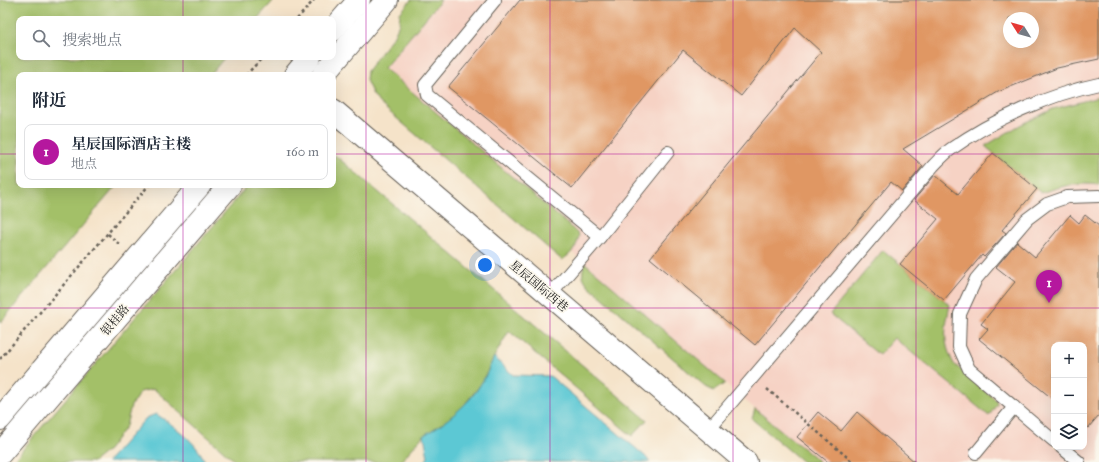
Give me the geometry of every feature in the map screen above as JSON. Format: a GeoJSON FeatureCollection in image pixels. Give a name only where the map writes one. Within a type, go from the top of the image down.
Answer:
{"type":"FeatureCollection","features":[{"type":"Feature","properties":{"kind":"street"},"geometry":{"type":"LineString","coordinates":[[336,27],[359,0]]}},
{"type":"Feature","properties":{"kind":"street"},"geometry":{"type":"LineString","coordinates":[[336,60],[387,0]]}},
{"type":"Feature","properties":{"kind":"street"},"geometry":{"type":"LineString","coordinates":[[298,72],[308,60]]}},
{"type":"Feature","properties":{"kind":"street"},"geometry":{"type":"LineString","coordinates":[[326,72],[336,60]]}},
{"type":"Feature","properties":{"kind":"street","name":"星辰国际西巷"},"geometry":{"type":"LineString","coordinates":[[336,113],[746,462]]}},
{"type":"Feature","properties":{"kind":"street","name":"银桂路"},"geometry":{"type":"LineString","coordinates":[[0,419],[197,188]]}},
{"type":"Feature","properties":{"kind":"street","name":"银桂路"},"geometry":{"type":"LineString","coordinates":[[0,454],[227,188]]}},
{"type":"Feature","properties":{"kind":"lane"},"geometry":{"type":"LineString","coordinates":[[495,0],[425,85],[427,95],[600,237]]}},
{"type":"Feature","properties":{"kind":"lane"},"geometry":{"type":"LineString","coordinates":[[708,430],[933,166],[950,150],[1004,118],[1039,102],[1099,84]]}},
{"type":"Feature","properties":{"kind":"lane"},"geometry":{"type":"LineString","coordinates":[[550,295],[600,237],[668,152]]}},
{"type":"Feature","properties":{"kind":"lane"},"geometry":{"type":"LineString","coordinates":[[1051,438],[969,369],[959,348],[960,314],[976,279],[1027,218],[1047,204],[1067,197],[1099,196]]}},
{"type":"Feature","properties":{"kind":"lane"},"geometry":{"type":"LineString","coordinates":[[976,452],[1014,407]]}},
{"type":"Feature","properties":{"kind":"lane"},"geometry":{"type":"LineString","coordinates":[[1065,450],[1079,462]]}},
{"type":"Feature","properties":{"kind":"path"},"geometry":{"type":"LineString","coordinates":[[300,16],[314,0]]}},
{"type":"Feature","properties":{"kind":"path"},"geometry":{"type":"LineString","coordinates":[[249,72],[260,60]]}},
{"type":"Feature","properties":{"kind":"path"},"geometry":{"type":"LineString","coordinates":[[0,359],[146,188]]}},
{"type":"Feature","properties":{"kind":"path"},"geometry":{"type":"LineString","coordinates":[[752,377],[853,462]]}},
{"type":"Feature","properties":{"kind":"shaded area"},"geometry":{"type":"Polygon","coordinates":[[[441,0],[1099,0],[1099,462],[817,462],[373,82],[441,0]]]}},
{"type":"Feature","properties":{"kind":"green space"},"geometry":{"type":"Polygon","coordinates":[[[0,0],[274,0],[260,16],[16,16],[16,60],[222,60],[212,72],[16,72],[16,188],[114,188],[0,323],[0,0]]]}},
{"type":"Feature","properties":{"kind":"green space"},"geometry":{"type":"Polygon","coordinates":[[[411,0],[441,0],[384,68],[579,235],[574,250],[562,260],[379,103],[372,93],[366,80],[367,71],[394,35],[399,24],[400,13],[411,0]]]}},
{"type":"Feature","properties":{"kind":"green space"},"geometry":{"type":"Polygon","coordinates":[[[1099,97],[1099,185],[1070,185],[1041,193],[985,146],[1020,125],[1053,109],[1099,97]]]}},
{"type":"Feature","properties":{"kind":"green space"},"geometry":{"type":"Polygon","coordinates":[[[336,156],[647,420],[632,436],[509,331],[494,357],[482,383],[461,409],[442,424],[424,435],[400,462],[276,462],[274,460],[272,462],[236,462],[154,389],[140,392],[131,406],[126,426],[108,450],[93,462],[12,462],[245,188],[336,188],[336,156]]]}},
{"type":"Feature","properties":{"kind":"green space"},"geometry":{"type":"Polygon","coordinates":[[[883,250],[950,305],[946,328],[946,342],[950,356],[954,364],[996,400],[997,404],[989,416],[894,338],[879,355],[830,314],[883,250]]]}},
{"type":"Feature","properties":{"kind":"green space"},"geometry":{"type":"Polygon","coordinates":[[[585,263],[725,383],[714,391],[706,387],[588,285],[584,280],[583,275],[585,263]]]}},
{"type":"Feature","properties":{"kind":"green space"},"geometry":{"type":"Polygon","coordinates":[[[755,409],[820,462],[803,462],[752,419],[755,409]]]}},
{"type":"Feature","properties":{"kind":"water"},"geometry":{"type":"Polygon","coordinates":[[[494,357],[513,375],[550,376],[645,456],[650,462],[425,462],[428,457],[424,435],[449,419],[471,398],[484,379],[494,357]]]}},
{"type":"Feature","properties":{"kind":"water"},"geometry":{"type":"Polygon","coordinates":[[[156,414],[191,441],[202,455],[205,462],[107,462],[146,418],[156,414]]]}},
{"type":"Feature","properties":{"kind":"building"},"geometry":{"type":"Polygon","coordinates":[[[520,0],[1099,0],[1099,59],[1057,68],[998,92],[903,149],[923,166],[902,191],[891,182],[755,345],[650,258],[821,52],[795,28],[741,96],[683,50],[572,188],[448,87],[520,0]]]}},
{"type":"Feature","properties":{"kind":"building"},"geometry":{"type":"Polygon","coordinates":[[[993,153],[1037,189],[1002,230],[1006,233],[984,257],[982,255],[944,300],[900,264],[938,219],[914,200],[935,175],[958,194],[993,153]]]}},
{"type":"Feature","properties":{"kind":"building"},"geometry":{"type":"Polygon","coordinates":[[[1070,215],[1079,223],[1085,215],[1099,226],[1099,415],[1088,428],[1087,342],[1051,342],[1051,398],[979,339],[988,329],[981,324],[1015,282],[996,267],[1017,242],[1035,257],[1070,215]]]}},
{"type":"Feature","properties":{"kind":"building"},"geometry":{"type":"Polygon","coordinates":[[[818,412],[841,431],[857,412],[915,462],[828,462],[797,437],[818,412]]]}},
{"type":"Feature","properties":{"kind":"place","name":"星辰国际酒店主楼"},"geometry":{"type":"Point","coordinates":[1049,303]}}]}
